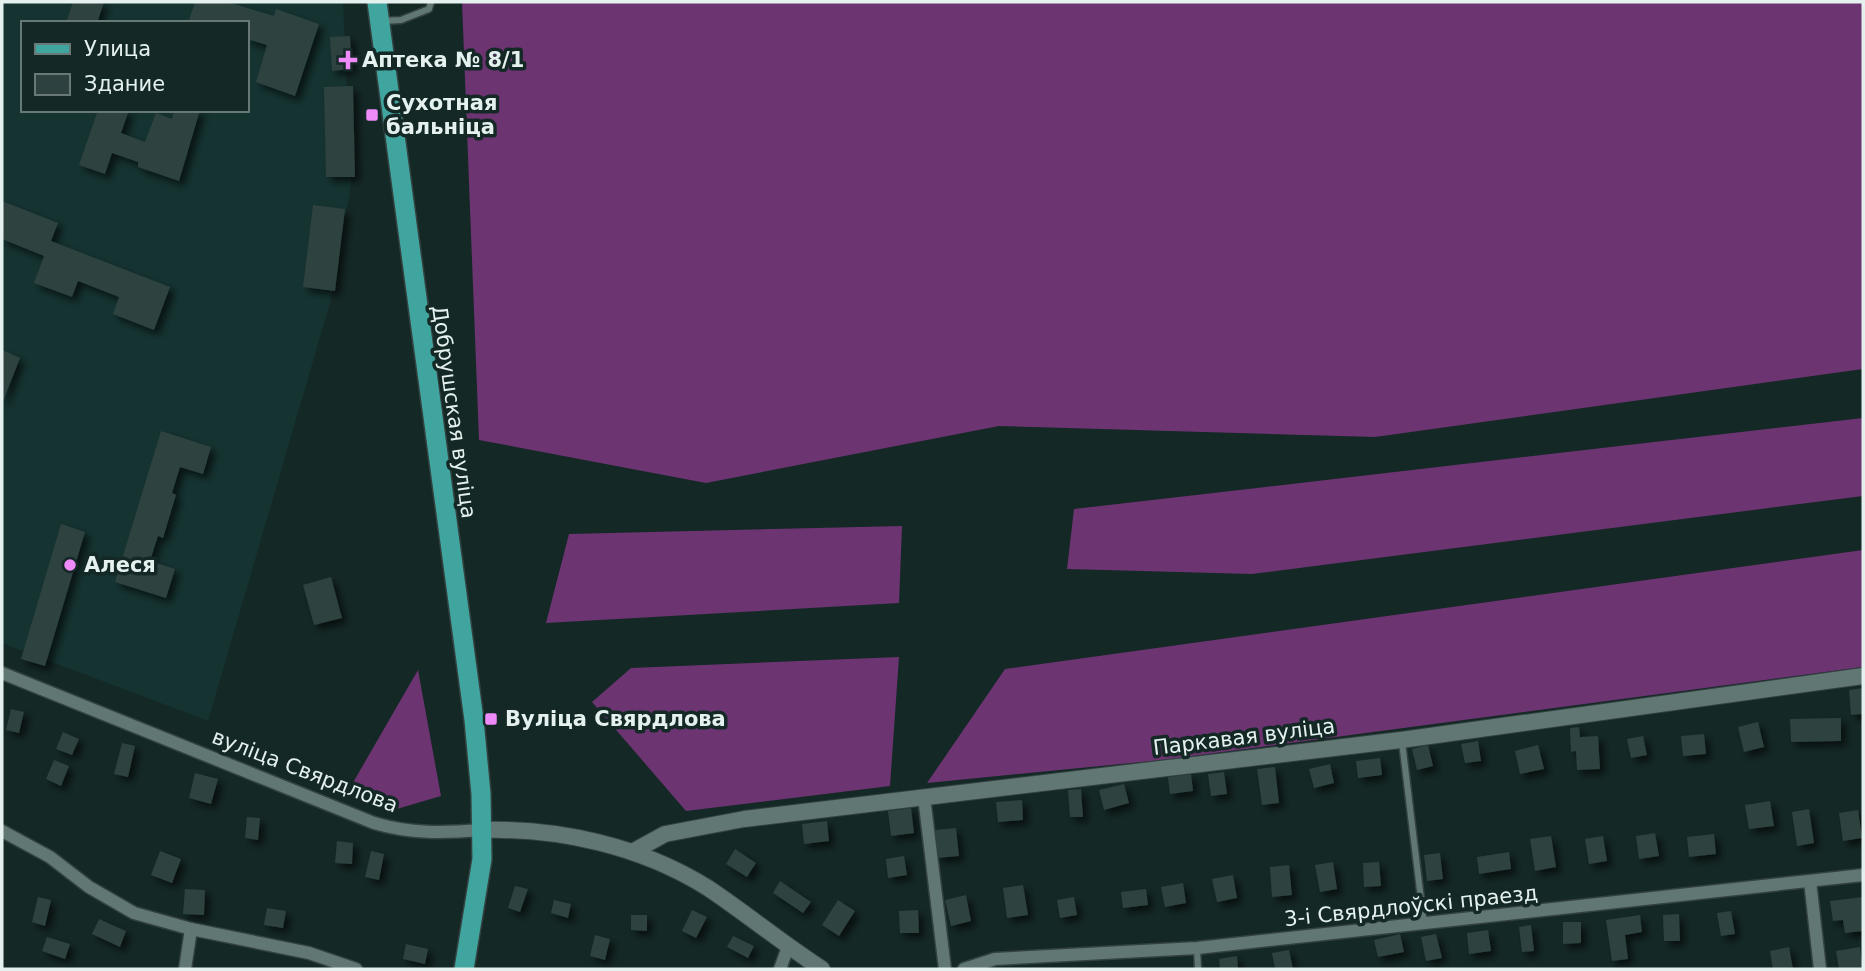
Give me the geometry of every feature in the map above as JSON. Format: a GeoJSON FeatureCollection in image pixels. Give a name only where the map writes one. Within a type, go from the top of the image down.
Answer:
{"type":"FeatureCollection","features":[{"type":"Feature","properties":{"kind":"main road","name":"Добрушская вуліца"},"geometry":{"type":"LineString","coordinates":[[378,12],[474,720],[482,830],[475,919],[464,969]]}},
{"type":"Feature","properties":{"kind":"street","name":"вуліца Свярдлова"},"geometry":{"type":"LineString","coordinates":[[2,673],[374,823],[404,832],[434,834],[522,829],[634,851],[707,887],[822,969]]}},
{"type":"Feature","properties":{"kind":"street","name":"Паркавая вуліца"},"geometry":{"type":"LineString","coordinates":[[634,851],[666,834],[744,819],[1401,740],[1863,676]]}},
{"type":"Feature","properties":{"kind":"street"},"geometry":{"type":"LineString","coordinates":[[924,797],[945,969]]}},
{"type":"Feature","properties":{"kind":"street"},"geometry":{"type":"LineString","coordinates":[[2,831],[50,857],[89,887],[134,913],[191,929],[309,953],[356,969]]}},
{"type":"Feature","properties":{"kind":"street","name":"3-і Свярдлоўскі праезд"},"geometry":{"type":"LineString","coordinates":[[964,969],[995,959],[1197,948],[1863,875]]}},
{"type":"Feature","properties":{"kind":"street"},"geometry":{"type":"LineString","coordinates":[[1810,881],[1820,969]]}},
{"type":"Feature","properties":{"kind":"street"},"geometry":{"type":"LineString","coordinates":[[185,969],[191,929]]}},
{"type":"Feature","properties":{"kind":"street"},"geometry":{"type":"LineString","coordinates":[[780,969],[788,947]]}},
{"type":"Feature","properties":{"kind":"lane"},"geometry":{"type":"LineString","coordinates":[[378,12],[401,20],[429,9],[431,2]]}},
{"type":"Feature","properties":{"kind":"lane"},"geometry":{"type":"LineString","coordinates":[[1401,740],[1424,924]]}},
{"type":"Feature","properties":{"kind":"lane"},"geometry":{"type":"LineString","coordinates":[[1197,948],[1198,969]]}},
{"type":"Feature","properties":{"kind":"shaded area"},"geometry":{"type":"Polygon","coordinates":[[[2,2],[343,2],[351,186],[330,303],[208,721],[2,643],[2,2]]]}},
{"type":"Feature","properties":{"kind":"shaded area"},"geometry":{"type":"Polygon","coordinates":[[[462,2],[1863,2],[1863,369],[1375,437],[999,426],[706,483],[479,440],[462,2]]]}},
{"type":"Feature","properties":{"kind":"shaded area"},"geometry":{"type":"Polygon","coordinates":[[[1863,418],[1863,496],[1252,574],[1067,569],[1074,509],[1863,418]]]}},
{"type":"Feature","properties":{"kind":"shaded area"},"geometry":{"type":"Polygon","coordinates":[[[902,526],[899,603],[546,623],[569,534],[902,526]]]}},
{"type":"Feature","properties":{"kind":"shaded area"},"geometry":{"type":"Polygon","coordinates":[[[1863,550],[1863,667],[1162,760],[927,783],[1005,669],[1863,550]]]}},
{"type":"Feature","properties":{"kind":"shaded area"},"geometry":{"type":"Polygon","coordinates":[[[899,657],[890,786],[686,811],[592,702],[631,668],[899,657]]]}},
{"type":"Feature","properties":{"kind":"shaded area"},"geometry":{"type":"Polygon","coordinates":[[[418,670],[441,796],[390,811],[347,793],[418,670]]]}},
{"type":"Feature","properties":{"kind":"building"},"geometry":{"type":"Polygon","coordinates":[[[73,2],[104,2],[98,21],[67,21],[73,2]]]}},
{"type":"Feature","properties":{"kind":"building"},"geometry":{"type":"Polygon","coordinates":[[[195,2],[228,2],[274,16],[276,9],[319,24],[295,96],[256,82],[267,45],[248,39],[248,21],[189,21],[195,2]]]}},
{"type":"Feature","properties":{"kind":"building"},"geometry":{"type":"Polygon","coordinates":[[[350,36],[352,69],[332,71],[330,37],[350,36]]]}},
{"type":"Feature","properties":{"kind":"building"},"geometry":{"type":"Polygon","coordinates":[[[353,86],[355,177],[326,177],[324,87],[353,86]]]}},
{"type":"Feature","properties":{"kind":"building"},"geometry":{"type":"Polygon","coordinates":[[[97,112],[128,112],[121,133],[145,142],[156,113],[172,119],[174,112],[199,112],[179,181],[138,167],[138,162],[112,153],[105,174],[79,165],[97,112]]]}},
{"type":"Feature","properties":{"kind":"building"},"geometry":{"type":"Polygon","coordinates":[[[2,201],[58,223],[51,241],[170,287],[154,330],[113,314],[119,297],[78,281],[72,297],[34,283],[44,256],[2,239],[2,201]]]}},
{"type":"Feature","properties":{"kind":"building"},"geometry":{"type":"Polygon","coordinates":[[[313,205],[345,209],[335,291],[303,287],[313,205]]]}},
{"type":"Feature","properties":{"kind":"building"},"geometry":{"type":"Polygon","coordinates":[[[2,350],[20,358],[2,404],[2,350]]]}},
{"type":"Feature","properties":{"kind":"building"},"geometry":{"type":"Polygon","coordinates":[[[161,431],[211,447],[203,474],[180,467],[172,493],[176,495],[163,538],[158,536],[150,561],[175,569],[166,598],[115,582],[161,431]]]}},
{"type":"Feature","properties":{"kind":"building"},"geometry":{"type":"Polygon","coordinates":[[[61,524],[85,532],[45,666],[21,659],[61,524]]]}},
{"type":"Feature","properties":{"kind":"building"},"geometry":{"type":"Polygon","coordinates":[[[331,577],[342,618],[314,625],[303,585],[331,577]]]}},
{"type":"Feature","properties":{"kind":"building"},"geometry":{"type":"Polygon","coordinates":[[[1863,688],[1863,714],[1851,715],[1849,690],[1863,688]]]}},
{"type":"Feature","properties":{"kind":"building"},"geometry":{"type":"Polygon","coordinates":[[[11,709],[24,712],[19,733],[6,730],[11,709]]]}},
{"type":"Feature","properties":{"kind":"building"},"geometry":{"type":"Polygon","coordinates":[[[1841,718],[1841,741],[1791,742],[1790,719],[1841,718]]]}},
{"type":"Feature","properties":{"kind":"building"},"geometry":{"type":"Polygon","coordinates":[[[1758,722],[1764,747],[1744,752],[1738,727],[1758,722]]]}},
{"type":"Feature","properties":{"kind":"building"},"geometry":{"type":"Polygon","coordinates":[[[1579,727],[1580,737],[1598,736],[1600,769],[1577,770],[1576,751],[1571,752],[1570,728],[1579,727]]]}},
{"type":"Feature","properties":{"kind":"building"},"geometry":{"type":"Polygon","coordinates":[[[63,732],[79,739],[72,755],[56,749],[63,732]]]}},
{"type":"Feature","properties":{"kind":"building"},"geometry":{"type":"Polygon","coordinates":[[[1704,734],[1706,754],[1683,756],[1681,736],[1704,734]]]}},
{"type":"Feature","properties":{"kind":"building"},"geometry":{"type":"Polygon","coordinates":[[[1643,736],[1647,755],[1631,758],[1627,739],[1643,736]]]}},
{"type":"Feature","properties":{"kind":"building"},"geometry":{"type":"Polygon","coordinates":[[[1478,741],[1481,761],[1465,763],[1461,744],[1478,741]]]}},
{"type":"Feature","properties":{"kind":"building"},"geometry":{"type":"Polygon","coordinates":[[[122,743],[135,746],[128,777],[114,774],[122,743]]]}},
{"type":"Feature","properties":{"kind":"building"},"geometry":{"type":"Polygon","coordinates":[[[1428,745],[1433,766],[1417,770],[1412,749],[1428,745]]]}},
{"type":"Feature","properties":{"kind":"building"},"geometry":{"type":"Polygon","coordinates":[[[1538,745],[1544,769],[1520,774],[1515,751],[1538,745]]]}},
{"type":"Feature","properties":{"kind":"building"},"geometry":{"type":"Polygon","coordinates":[[[1380,758],[1382,775],[1358,778],[1356,761],[1380,758]]]}},
{"type":"Feature","properties":{"kind":"building"},"geometry":{"type":"Polygon","coordinates":[[[54,760],[69,766],[61,786],[46,779],[54,760]]]}},
{"type":"Feature","properties":{"kind":"building"},"geometry":{"type":"Polygon","coordinates":[[[1330,764],[1334,783],[1314,788],[1309,769],[1330,764]]]}},
{"type":"Feature","properties":{"kind":"building"},"geometry":{"type":"Polygon","coordinates":[[[1275,767],[1279,803],[1262,805],[1257,769],[1275,767]]]}},
{"type":"Feature","properties":{"kind":"building"},"geometry":{"type":"Polygon","coordinates":[[[1224,772],[1227,794],[1211,796],[1208,774],[1224,772]]]}},
{"type":"Feature","properties":{"kind":"building"},"geometry":{"type":"Polygon","coordinates":[[[195,773],[218,779],[211,804],[189,798],[195,773]]]}},
{"type":"Feature","properties":{"kind":"building"},"geometry":{"type":"Polygon","coordinates":[[[1191,774],[1193,791],[1170,794],[1168,777],[1191,774]]]}},
{"type":"Feature","properties":{"kind":"building"},"geometry":{"type":"Polygon","coordinates":[[[1124,784],[1129,803],[1104,810],[1099,790],[1124,784]]]}},
{"type":"Feature","properties":{"kind":"building"},"geometry":{"type":"Polygon","coordinates":[[[1081,789],[1083,817],[1070,817],[1068,790],[1081,789]]]}},
{"type":"Feature","properties":{"kind":"building"},"geometry":{"type":"Polygon","coordinates":[[[1022,800],[1023,820],[998,822],[996,802],[1022,800]]]}},
{"type":"Feature","properties":{"kind":"building"},"geometry":{"type":"Polygon","coordinates":[[[1770,801],[1774,826],[1749,829],[1745,805],[1770,801]]]}},
{"type":"Feature","properties":{"kind":"building"},"geometry":{"type":"Polygon","coordinates":[[[911,808],[914,833],[891,836],[888,811],[911,808]]]}},
{"type":"Feature","properties":{"kind":"building"},"geometry":{"type":"Polygon","coordinates":[[[1809,809],[1814,843],[1797,846],[1792,812],[1809,809]]]}},
{"type":"Feature","properties":{"kind":"building"},"geometry":{"type":"Polygon","coordinates":[[[1858,810],[1862,838],[1843,841],[1839,813],[1858,810]]]}},
{"type":"Feature","properties":{"kind":"building"},"geometry":{"type":"Polygon","coordinates":[[[247,817],[260,818],[258,840],[245,838],[247,817]]]}},
{"type":"Feature","properties":{"kind":"building"},"geometry":{"type":"Polygon","coordinates":[[[827,821],[829,841],[804,844],[802,824],[827,821]]]}},
{"type":"Feature","properties":{"kind":"building"},"geometry":{"type":"Polygon","coordinates":[[[956,828],[959,856],[937,858],[935,830],[956,828]]]}},
{"type":"Feature","properties":{"kind":"building"},"geometry":{"type":"Polygon","coordinates":[[[1655,833],[1659,856],[1639,859],[1636,836],[1655,833]]]}},
{"type":"Feature","properties":{"kind":"building"},"geometry":{"type":"Polygon","coordinates":[[[1714,834],[1716,854],[1689,857],[1687,837],[1714,834]]]}},
{"type":"Feature","properties":{"kind":"building"},"geometry":{"type":"Polygon","coordinates":[[[1551,836],[1556,867],[1535,871],[1530,839],[1551,836]]]}},
{"type":"Feature","properties":{"kind":"building"},"geometry":{"type":"Polygon","coordinates":[[[1603,836],[1607,861],[1589,864],[1585,839],[1603,836]]]}},
{"type":"Feature","properties":{"kind":"building"},"geometry":{"type":"Polygon","coordinates":[[[337,841],[353,843],[352,864],[335,863],[337,841]]]}},
{"type":"Feature","properties":{"kind":"building"},"geometry":{"type":"Polygon","coordinates":[[[735,849],[756,863],[747,877],[726,864],[735,849]]]}},
{"type":"Feature","properties":{"kind":"building"},"geometry":{"type":"Polygon","coordinates":[[[160,851],[181,859],[172,883],[151,875],[160,851]]]}},
{"type":"Feature","properties":{"kind":"building"},"geometry":{"type":"Polygon","coordinates":[[[371,851],[384,854],[379,880],[365,877],[371,851]]]}},
{"type":"Feature","properties":{"kind":"building"},"geometry":{"type":"Polygon","coordinates":[[[1509,852],[1511,869],[1479,874],[1477,857],[1509,852]]]}},
{"type":"Feature","properties":{"kind":"building"},"geometry":{"type":"Polygon","coordinates":[[[1440,853],[1443,879],[1427,881],[1424,855],[1440,853]]]}},
{"type":"Feature","properties":{"kind":"building"},"geometry":{"type":"Polygon","coordinates":[[[904,856],[907,875],[888,878],[886,859],[904,856]]]}},
{"type":"Feature","properties":{"kind":"building"},"geometry":{"type":"Polygon","coordinates":[[[1333,862],[1337,889],[1320,892],[1315,865],[1333,862]]]}},
{"type":"Feature","properties":{"kind":"building"},"geometry":{"type":"Polygon","coordinates":[[[1379,862],[1381,886],[1364,887],[1363,863],[1379,862]]]}},
{"type":"Feature","properties":{"kind":"building"},"geometry":{"type":"Polygon","coordinates":[[[1289,865],[1292,895],[1272,897],[1270,867],[1289,865]]]}},
{"type":"Feature","properties":{"kind":"building"},"geometry":{"type":"Polygon","coordinates":[[[1233,875],[1237,898],[1217,902],[1212,879],[1233,875]]]}},
{"type":"Feature","properties":{"kind":"building"},"geometry":{"type":"Polygon","coordinates":[[[780,881],[811,902],[803,913],[773,893],[780,881]]]}},
{"type":"Feature","properties":{"kind":"building"},"geometry":{"type":"Polygon","coordinates":[[[1183,883],[1186,903],[1165,907],[1161,887],[1183,883]]]}},
{"type":"Feature","properties":{"kind":"building"},"geometry":{"type":"Polygon","coordinates":[[[1023,885],[1028,915],[1007,918],[1003,888],[1023,885]]]}},
{"type":"Feature","properties":{"kind":"building"},"geometry":{"type":"Polygon","coordinates":[[[515,886],[528,889],[520,912],[508,908],[515,886]]]}},
{"type":"Feature","properties":{"kind":"building"},"geometry":{"type":"Polygon","coordinates":[[[185,889],[205,890],[204,915],[183,914],[185,889]]]}},
{"type":"Feature","properties":{"kind":"building"},"geometry":{"type":"Polygon","coordinates":[[[1146,889],[1148,905],[1123,908],[1121,892],[1146,889]]]}},
{"type":"Feature","properties":{"kind":"building"},"geometry":{"type":"Polygon","coordinates":[[[966,895],[971,921],[951,926],[945,900],[966,895]]]}},
{"type":"Feature","properties":{"kind":"building"},"geometry":{"type":"Polygon","coordinates":[[[38,897],[51,900],[45,926],[32,922],[38,897]]]}},
{"type":"Feature","properties":{"kind":"building"},"geometry":{"type":"Polygon","coordinates":[[[1074,897],[1077,915],[1060,918],[1057,900],[1074,897]]]}},
{"type":"Feature","properties":{"kind":"building"},"geometry":{"type":"Polygon","coordinates":[[[1863,897],[1863,931],[1845,933],[1843,920],[1833,921],[1830,901],[1863,897]]]}},
{"type":"Feature","properties":{"kind":"building"},"geometry":{"type":"Polygon","coordinates":[[[554,900],[571,904],[568,918],[551,913],[554,900]]]}},
{"type":"Feature","properties":{"kind":"building"},"geometry":{"type":"Polygon","coordinates":[[[838,900],[855,911],[839,936],[822,925],[838,900]]]}},
{"type":"Feature","properties":{"kind":"building"},"geometry":{"type":"Polygon","coordinates":[[[267,908],[286,911],[283,928],[264,925],[267,908]]]}},
{"type":"Feature","properties":{"kind":"building"},"geometry":{"type":"Polygon","coordinates":[[[692,910],[707,917],[696,938],[682,931],[692,910]]]}},
{"type":"Feature","properties":{"kind":"building"},"geometry":{"type":"Polygon","coordinates":[[[918,910],[919,933],[900,933],[899,911],[918,910]]]}},
{"type":"Feature","properties":{"kind":"building"},"geometry":{"type":"Polygon","coordinates":[[[1731,911],[1735,934],[1721,936],[1717,913],[1731,911]]]}},
{"type":"Feature","properties":{"kind":"building"},"geometry":{"type":"Polygon","coordinates":[[[1679,914],[1680,941],[1664,941],[1663,915],[1679,914]]]}},
{"type":"Feature","properties":{"kind":"building"},"geometry":{"type":"Polygon","coordinates":[[[631,915],[647,915],[647,931],[631,930],[631,915]]]}},
{"type":"Feature","properties":{"kind":"building"},"geometry":{"type":"Polygon","coordinates":[[[1640,915],[1642,932],[1625,935],[1628,959],[1612,961],[1606,920],[1640,915]]]}},
{"type":"Feature","properties":{"kind":"building"},"geometry":{"type":"Polygon","coordinates":[[[99,919],[126,931],[120,947],[92,934],[99,919]]]}},
{"type":"Feature","properties":{"kind":"building"},"geometry":{"type":"Polygon","coordinates":[[[1563,922],[1581,922],[1581,943],[1563,944],[1563,922]]]}},
{"type":"Feature","properties":{"kind":"building"},"geometry":{"type":"Polygon","coordinates":[[[1531,925],[1534,951],[1522,952],[1519,927],[1531,925]]]}},
{"type":"Feature","properties":{"kind":"building"},"geometry":{"type":"Polygon","coordinates":[[[1488,930],[1491,951],[1469,954],[1467,933],[1488,930]]]}},
{"type":"Feature","properties":{"kind":"building"},"geometry":{"type":"Polygon","coordinates":[[[1400,934],[1404,952],[1378,957],[1374,940],[1400,934]]]}},
{"type":"Feature","properties":{"kind":"building"},"geometry":{"type":"Polygon","coordinates":[[[1436,934],[1442,958],[1426,961],[1421,937],[1436,934]]]}},
{"type":"Feature","properties":{"kind":"building"},"geometry":{"type":"Polygon","coordinates":[[[595,935],[610,939],[605,960],[590,956],[595,935]]]}},
{"type":"Feature","properties":{"kind":"building"},"geometry":{"type":"Polygon","coordinates":[[[733,936],[754,946],[748,958],[727,947],[733,936]]]}},
{"type":"Feature","properties":{"kind":"building"},"geometry":{"type":"Polygon","coordinates":[[[47,937],[70,944],[65,959],[42,951],[47,937]]]}},
{"type":"Feature","properties":{"kind":"building"},"geometry":{"type":"Polygon","coordinates":[[[406,944],[428,949],[425,964],[403,959],[406,944]]]}},
{"type":"Feature","properties":{"kind":"building"},"geometry":{"type":"Polygon","coordinates":[[[1789,947],[1793,969],[1773,969],[1770,951],[1789,947]]]}},
{"type":"Feature","properties":{"kind":"building"},"geometry":{"type":"Polygon","coordinates":[[[1860,947],[1863,969],[1839,969],[1836,951],[1860,947]]]}},
{"type":"Feature","properties":{"kind":"building"},"geometry":{"type":"Polygon","coordinates":[[[1289,950],[1293,969],[1275,969],[1272,953],[1289,950]]]}},
{"type":"Feature","properties":{"kind":"building"},"geometry":{"type":"Polygon","coordinates":[[[1237,956],[1238,969],[1220,969],[1219,959],[1237,956]]]}},
{"type":"Feature","properties":{"kind":"place","name":"Аптека № 8/1"},"geometry":{"type":"Point","coordinates":[348,60]}},
{"type":"Feature","properties":{"kind":"place","name":"Сухотная бальніца"},"geometry":{"type":"Point","coordinates":[372,115]}},
{"type":"Feature","properties":{"kind":"place","name":"Алеся"},"geometry":{"type":"Point","coordinates":[70,565]}},
{"type":"Feature","properties":{"kind":"place","name":"Вуліца Свярдлова"},"geometry":{"type":"Point","coordinates":[491,719]}}]}
